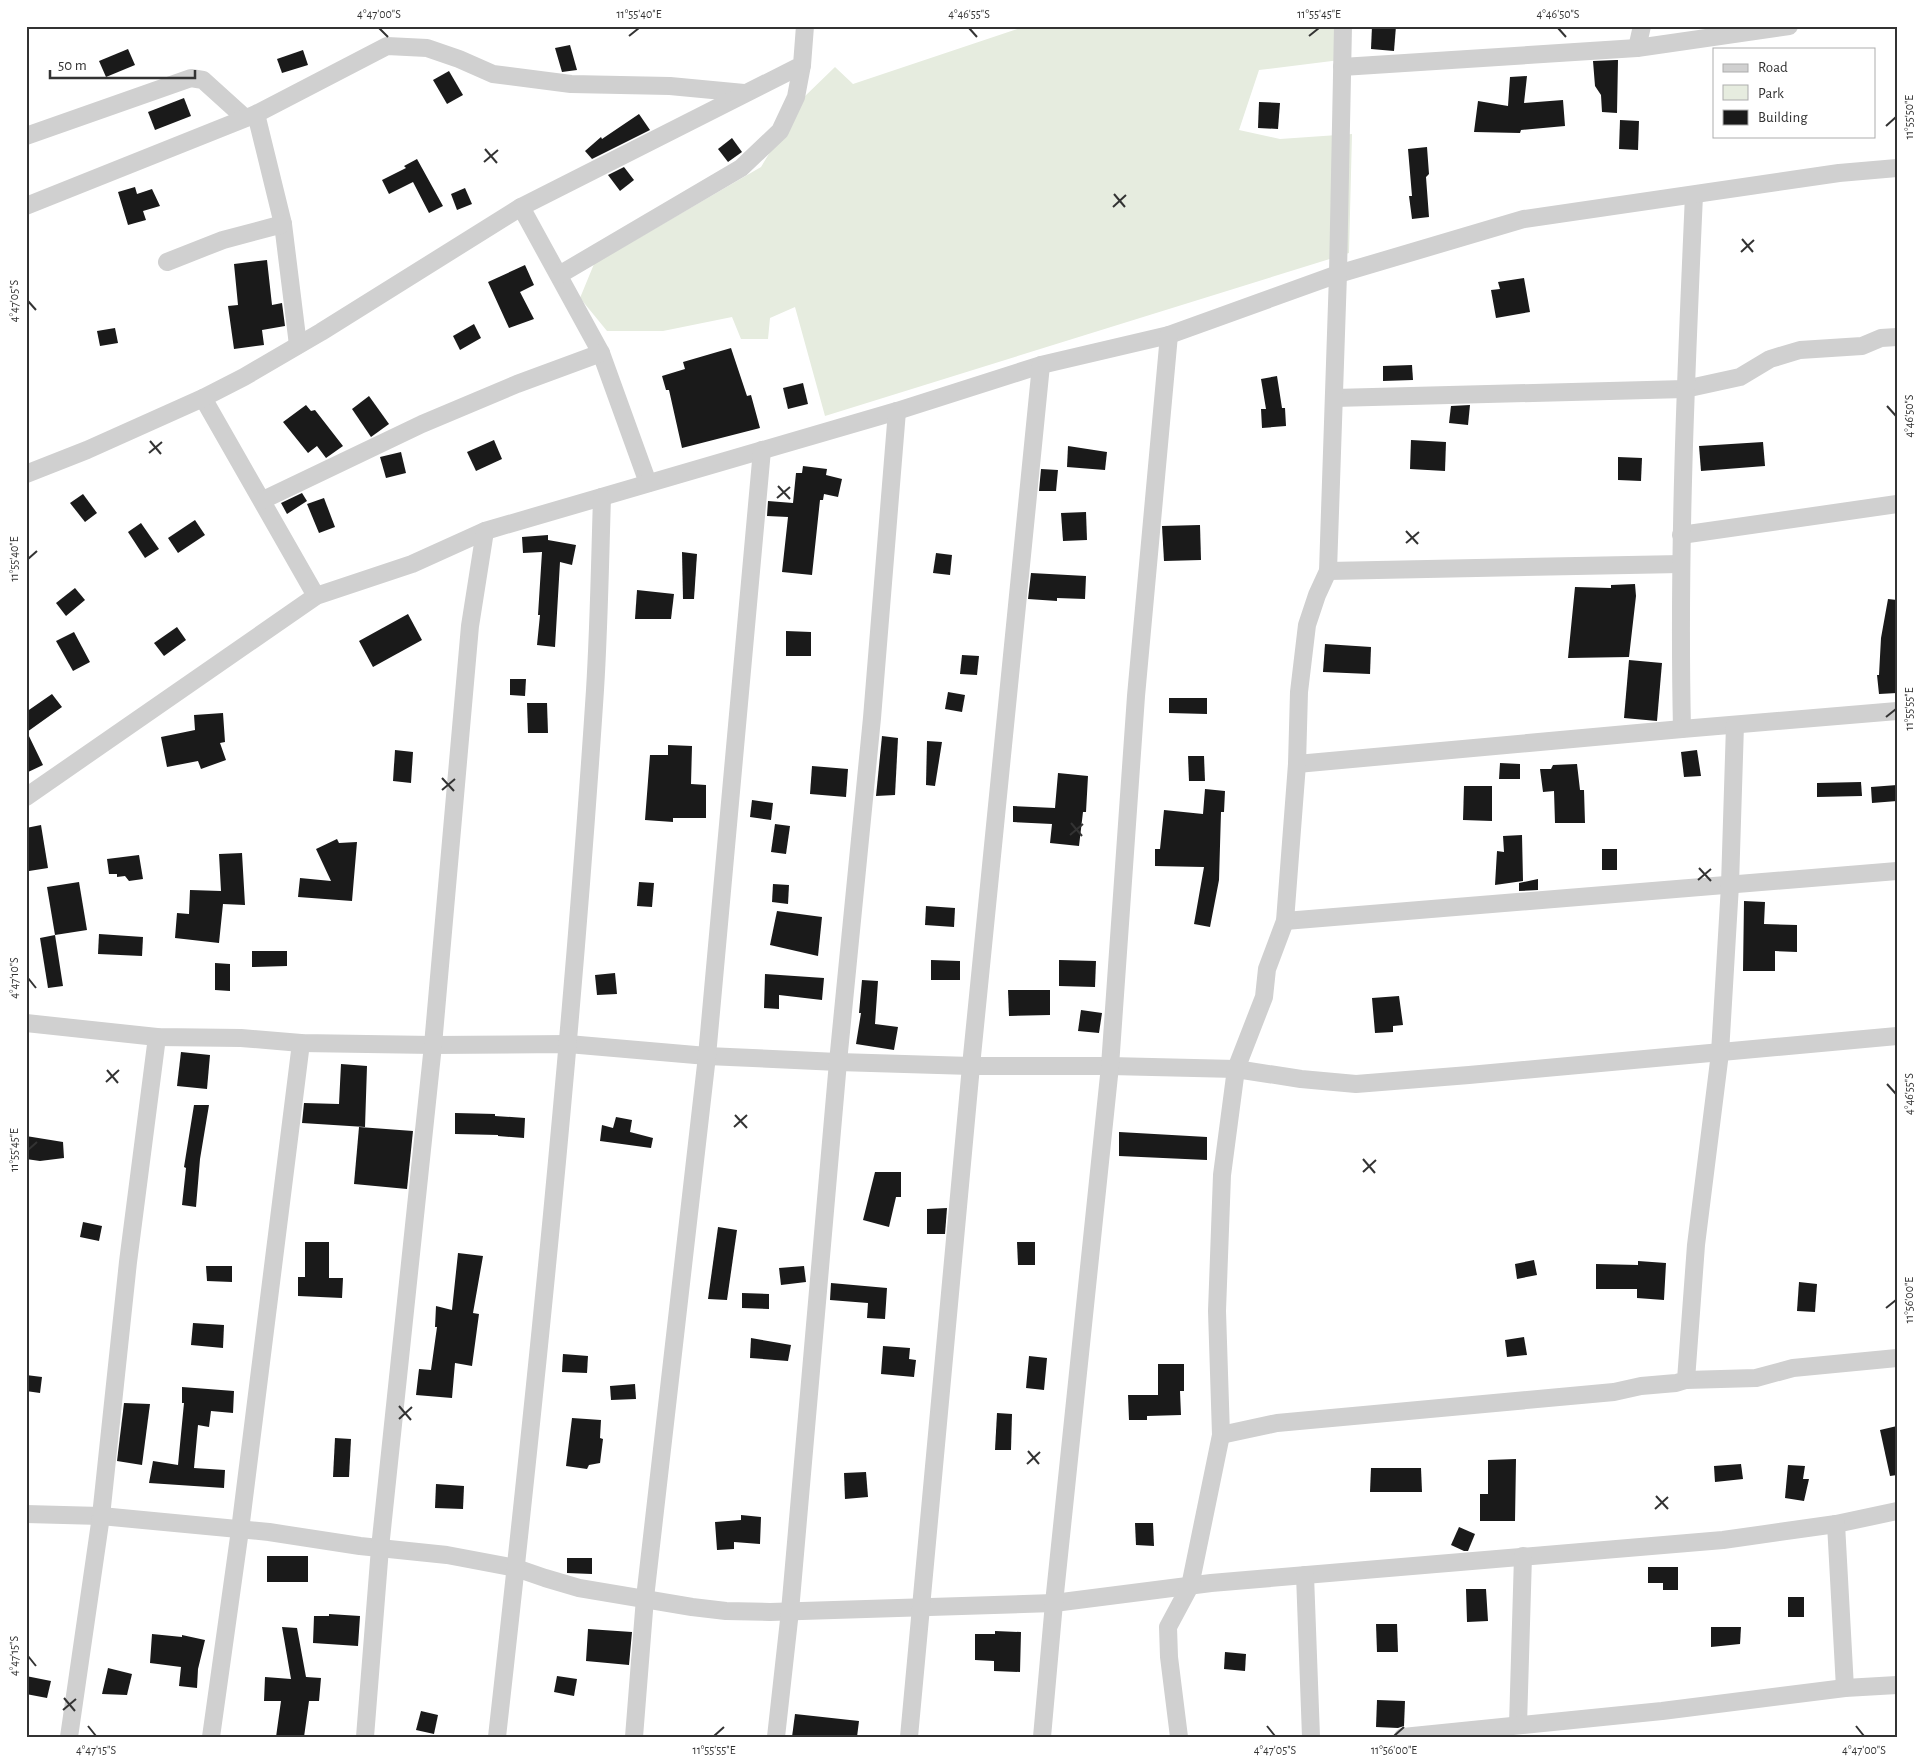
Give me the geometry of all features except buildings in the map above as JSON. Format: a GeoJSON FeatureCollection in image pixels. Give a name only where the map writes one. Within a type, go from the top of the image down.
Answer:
{"type":"FeatureCollection","features":[{"type":"Feature","properties":{"kind":"street"},"geometry":{"type":"LineString","coordinates":[[559,275],[741,168],[780,131],[796,97],[802,65],[805,26]]}},
{"type":"Feature","properties":{"kind":"street"},"geometry":{"type":"LineString","coordinates":[[1179,1737],[1169,1657],[1168,1627],[1190,1586],[1221,1435],[1217,1311],[1222,1175],[1236,1069],[1264,997],[1267,969],[1285,921],[1297,764],[1299,692],[1307,625],[1316,595],[1328,571],[1338,274],[1343,26]]}},
{"type":"Feature","properties":{"kind":"street"},"geometry":{"type":"LineString","coordinates":[[1637,48],[1642,26]]}},
{"type":"Feature","properties":{"kind":"street"},"geometry":{"type":"LineString","coordinates":[[1342,67],[1637,48],[1789,26]]}},
{"type":"Feature","properties":{"kind":"street"},"geometry":{"type":"LineString","coordinates":[[26,206],[250,116],[387,46],[426,48],[459,59],[493,74],[571,84],[670,86],[745,93]]}},
{"type":"Feature","properties":{"kind":"street"},"geometry":{"type":"LineString","coordinates":[[26,474],[87,450],[204,398],[298,345],[521,207],[802,65]]}},
{"type":"Feature","properties":{"kind":"street"},"geometry":{"type":"LineString","coordinates":[[26,136],[191,78],[203,80],[250,116],[283,224],[298,345]]}},
{"type":"Feature","properties":{"kind":"street"},"geometry":{"type":"LineString","coordinates":[[26,797],[316,596],[412,564],[485,531],[897,411],[1041,365],[1169,335],[1338,274],[1524,219],[1839,173],[1897,168]]}},
{"type":"Feature","properties":{"kind":"street"},"geometry":{"type":"LineString","coordinates":[[1682,729],[1681,535],[1685,389],[1694,195]]}},
{"type":"Feature","properties":{"kind":"street"},"geometry":{"type":"LineString","coordinates":[[521,207],[601,353],[648,483]]}},
{"type":"Feature","properties":{"kind":"street"},"geometry":{"type":"LineString","coordinates":[[167,262],[223,240],[283,224]]}},
{"type":"Feature","properties":{"kind":"street"},"geometry":{"type":"LineString","coordinates":[[1042,1737],[1054,1603],[1110,1066],[1136,696],[1169,335]]}},
{"type":"Feature","properties":{"kind":"street"},"geometry":{"type":"LineString","coordinates":[[1334,398],[1685,389],[1740,377],[1770,359],[1800,350],[1862,346],[1880,338],[1897,337]]}},
{"type":"Feature","properties":{"kind":"street"},"geometry":{"type":"LineString","coordinates":[[263,500],[422,424],[517,384],[601,353]]}},
{"type":"Feature","properties":{"kind":"street"},"geometry":{"type":"LineString","coordinates":[[909,1737],[971,1066],[1041,365]]}},
{"type":"Feature","properties":{"kind":"street"},"geometry":{"type":"LineString","coordinates":[[204,398],[316,596]]}},
{"type":"Feature","properties":{"kind":"street"},"geometry":{"type":"LineString","coordinates":[[776,1737],[790,1611],[838,1062],[872,718],[897,411]]}},
{"type":"Feature","properties":{"kind":"street"},"geometry":{"type":"LineString","coordinates":[[634,1737],[645,1598],[708,1056],[762,450]]}},
{"type":"Feature","properties":{"kind":"street"},"geometry":{"type":"LineString","coordinates":[[497,1737],[516,1568],[568,1044],[595,688],[602,496]]}},
{"type":"Feature","properties":{"kind":"street"},"geometry":{"type":"LineString","coordinates":[[1681,535],[1897,504]]}},
{"type":"Feature","properties":{"kind":"street"},"geometry":{"type":"LineString","coordinates":[[365,1737],[380,1548],[433,1045],[470,626],[485,531]]}},
{"type":"Feature","properties":{"kind":"street"},"geometry":{"type":"LineString","coordinates":[[1328,571],[1681,564]]}},
{"type":"Feature","properties":{"kind":"street"},"geometry":{"type":"LineString","coordinates":[[1297,764],[1897,711]]}},
{"type":"Feature","properties":{"kind":"street"},"geometry":{"type":"LineString","coordinates":[[1686,1380],[1696,1245],[1720,1053],[1730,885],[1735,725]]}},
{"type":"Feature","properties":{"kind":"street"},"geometry":{"type":"LineString","coordinates":[[1285,921],[1897,871]]}},
{"type":"Feature","properties":{"kind":"street"},"geometry":{"type":"LineString","coordinates":[[26,1023],[157,1037],[241,1038],[301,1043],[433,1045],[568,1044],[708,1056],[838,1062],[971,1066],[1110,1066],[1236,1069],[1301,1079],[1356,1084],[1897,1036]]}},
{"type":"Feature","properties":{"kind":"street"},"geometry":{"type":"LineString","coordinates":[[69,1737],[101,1516],[128,1262],[157,1037]]}},
{"type":"Feature","properties":{"kind":"street"},"geometry":{"type":"LineString","coordinates":[[211,1737],[240,1530],[301,1043]]}},
{"type":"Feature","properties":{"kind":"street"},"geometry":{"type":"LineString","coordinates":[[1221,1435],[1277,1423],[1614,1392],[1686,1380],[1756,1378],[1793,1368],[1897,1358]]}},
{"type":"Feature","properties":{"kind":"street"},"geometry":{"type":"LineString","coordinates":[[26,1514],[101,1516],[240,1530],[447,1555],[516,1568],[579,1588],[726,1611],[790,1611],[1054,1603],[1190,1586],[1305,1575],[1723,1540],[1836,1524],[1897,1512]]}},
{"type":"Feature","properties":{"kind":"street"},"geometry":{"type":"LineString","coordinates":[[1836,1524],[1845,1688]]}},
{"type":"Feature","properties":{"kind":"street"},"geometry":{"type":"LineString","coordinates":[[1518,1724],[1523,1556]]}},
{"type":"Feature","properties":{"kind":"street"},"geometry":{"type":"LineString","coordinates":[[1305,1575],[1311,1737]]}},
{"type":"Feature","properties":{"kind":"street"},"geometry":{"type":"LineString","coordinates":[[1403,1737],[1662,1711],[1845,1688],[1897,1684]]}},
{"type":"Feature","properties":{"kind":"green space"},"geometry":{"type":"Polygon","coordinates":[[[1026,26],[1350,26],[1348,59],[1259,70],[1239,130],[1280,139],[1352,134],[1349,253],[825,416],[795,307],[770,318],[768,339],[741,339],[732,317],[663,331],[607,331],[580,298],[594,264],[761,167],[803,98],[835,67],[853,84],[1026,26]]]}}]}
